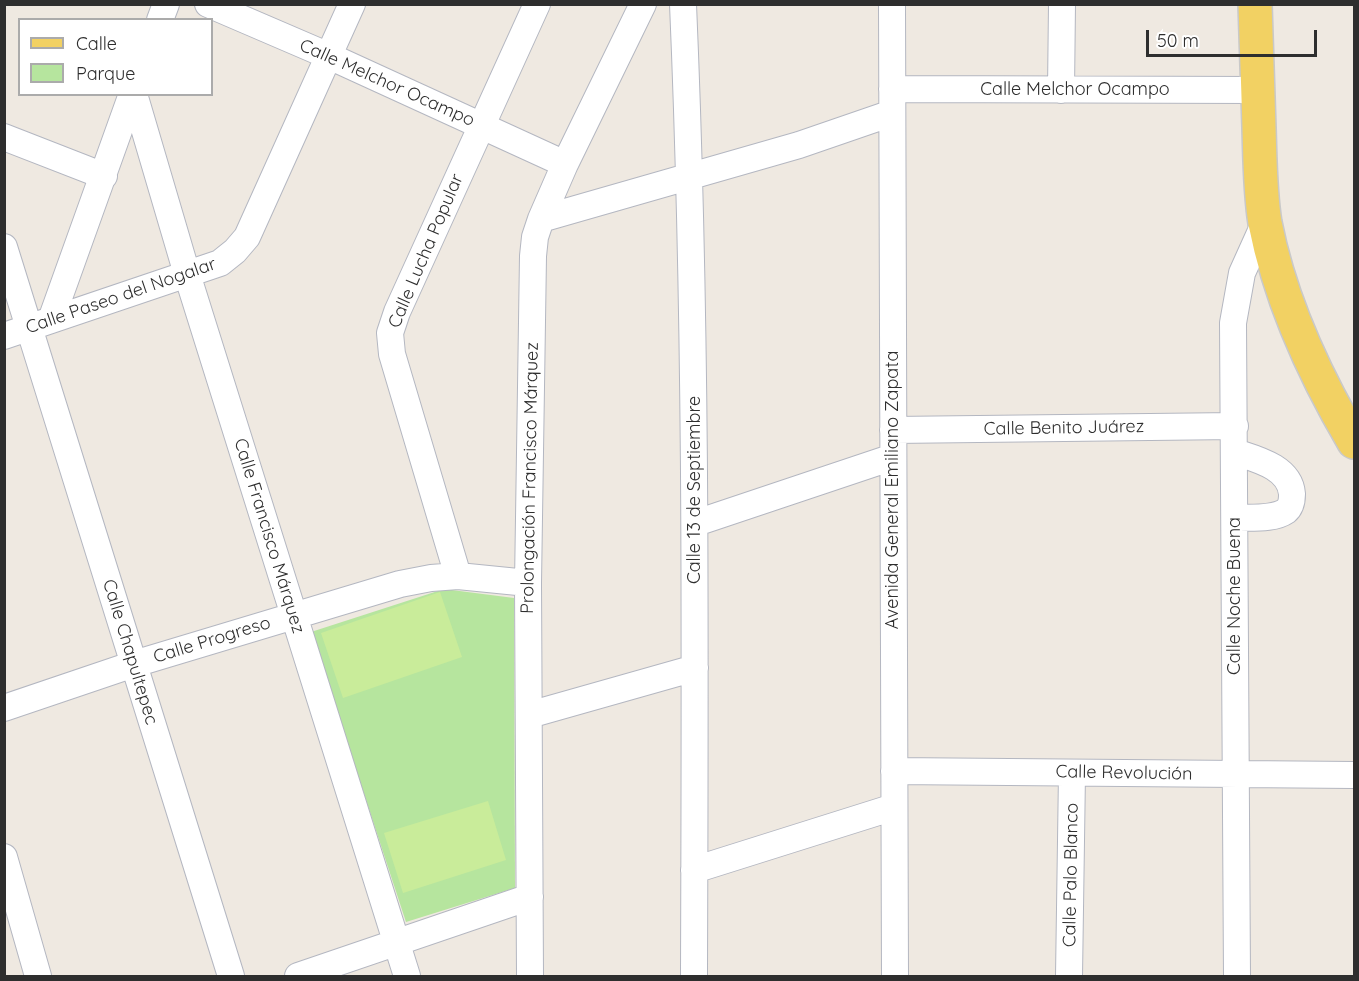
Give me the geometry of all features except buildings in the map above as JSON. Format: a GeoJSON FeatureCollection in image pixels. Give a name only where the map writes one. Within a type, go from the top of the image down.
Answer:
{"type":"FeatureCollection","features":[{"type":"Feature","properties":{"kind":"main road"},"geometry":{"type":"LineString","coordinates":[[1255,4],[1265,222],[1279,279],[1302,343],[1334,408],[1354,442]]}},
{"type":"Feature","properties":{"kind":"street","name":"Calle Melchor Ocampo"},"geometry":{"type":"LineString","coordinates":[[208,4],[329,56],[565,164]]}},
{"type":"Feature","properties":{"kind":"street"},"geometry":{"type":"LineString","coordinates":[[329,56],[352,4]]}},
{"type":"Feature","properties":{"kind":"street","name":"Calle Lucha Popular"},"geometry":{"type":"LineString","coordinates":[[459,576],[392,354],[390,333],[397,312],[537,4]]}},
{"type":"Feature","properties":{"kind":"street","name":"Prolongación Francisco Márquez"},"geometry":{"type":"LineString","coordinates":[[530,976],[528,583],[535,237],[565,164],[643,4]]}},
{"type":"Feature","properties":{"kind":"street","name":"Calle 13 de Septiembre"},"geometry":{"type":"LineString","coordinates":[[683,4],[691,177],[696,523],[694,976]]}},
{"type":"Feature","properties":{"kind":"street","name":"Avenida General Emiliano Zapata"},"geometry":{"type":"LineString","coordinates":[[892,4],[895,976]]}},
{"type":"Feature","properties":{"kind":"street"},"geometry":{"type":"LineString","coordinates":[[1061,90],[1062,4]]}},
{"type":"Feature","properties":{"kind":"street","name":"Calle Paseo del Nogalar"},"geometry":{"type":"LineString","coordinates":[[4,336],[220,263],[235,251],[247,237],[329,56]]}},
{"type":"Feature","properties":{"kind":"street","name":"Calle Melchor Ocampo"},"geometry":{"type":"LineString","coordinates":[[541,219],[800,145],[892,101],[1061,90],[1258,90]]}},
{"type":"Feature","properties":{"kind":"street"},"geometry":{"type":"LineString","coordinates":[[40,324],[104,176],[132,96]]}},
{"type":"Feature","properties":{"kind":"street","name":"Calle Francisco Márquez"},"geometry":{"type":"LineString","coordinates":[[134,96],[406,976]]}},
{"type":"Feature","properties":{"kind":"street"},"geometry":{"type":"LineString","coordinates":[[4,136],[104,176]]}},
{"type":"Feature","properties":{"kind":"street","name":"Calle Noche Buena"},"geometry":{"type":"LineString","coordinates":[[1237,976],[1233,323],[1242,273],[1265,222]]}},
{"type":"Feature","properties":{"kind":"street","name":"Calle Chapultepec"},"geometry":{"type":"LineString","coordinates":[[4,247],[40,324],[134,664],[231,976]]}},
{"type":"Feature","properties":{"kind":"street","name":"Calle Benito Juárez"},"geometry":{"type":"LineString","coordinates":[[893,430],[1235,426]]}},
{"type":"Feature","properties":{"kind":"street"},"geometry":{"type":"LineString","coordinates":[[1235,453],[1260,460],[1278,470],[1288,481],[1292,492],[1289,509],[1283,513],[1274,516],[1235,518]]}},
{"type":"Feature","properties":{"kind":"street"},"geometry":{"type":"LineString","coordinates":[[696,523],[893,457]]}},
{"type":"Feature","properties":{"kind":"street","name":"Calle Progreso"},"geometry":{"type":"LineString","coordinates":[[4,708],[134,664],[400,584],[459,576],[528,583]]}},
{"type":"Feature","properties":{"kind":"street"},"geometry":{"type":"LineString","coordinates":[[530,715],[695,668]]}},
{"type":"Feature","properties":{"kind":"street","name":"Calle Revolución"},"geometry":{"type":"LineString","coordinates":[[894,771],[1354,775]]}},
{"type":"Feature","properties":{"kind":"street","name":"Calle Palo Blanco"},"geometry":{"type":"LineString","coordinates":[[1069,976],[1072,773]]}},
{"type":"Feature","properties":{"kind":"street"},"geometry":{"type":"LineString","coordinates":[[694,870],[894,807]]}},
{"type":"Feature","properties":{"kind":"street"},"geometry":{"type":"LineString","coordinates":[[4,857],[38,976]]}},
{"type":"Feature","properties":{"kind":"street"},"geometry":{"type":"LineString","coordinates":[[298,976],[530,897]]}},
{"type":"Feature","properties":{"kind":"green space"},"geometry":{"type":"Polygon","coordinates":[[[444,589],[514,598],[515,888],[406,922],[311,632],[444,589]]]}},
{"type":"Feature","properties":{"kind":"green space"},"geometry":{"type":"Polygon","coordinates":[[[440,592],[462,657],[343,698],[321,633],[440,592]]]}},
{"type":"Feature","properties":{"kind":"green space"},"geometry":{"type":"Polygon","coordinates":[[[488,801],[506,860],[403,893],[384,833],[488,801]]]}}]}
